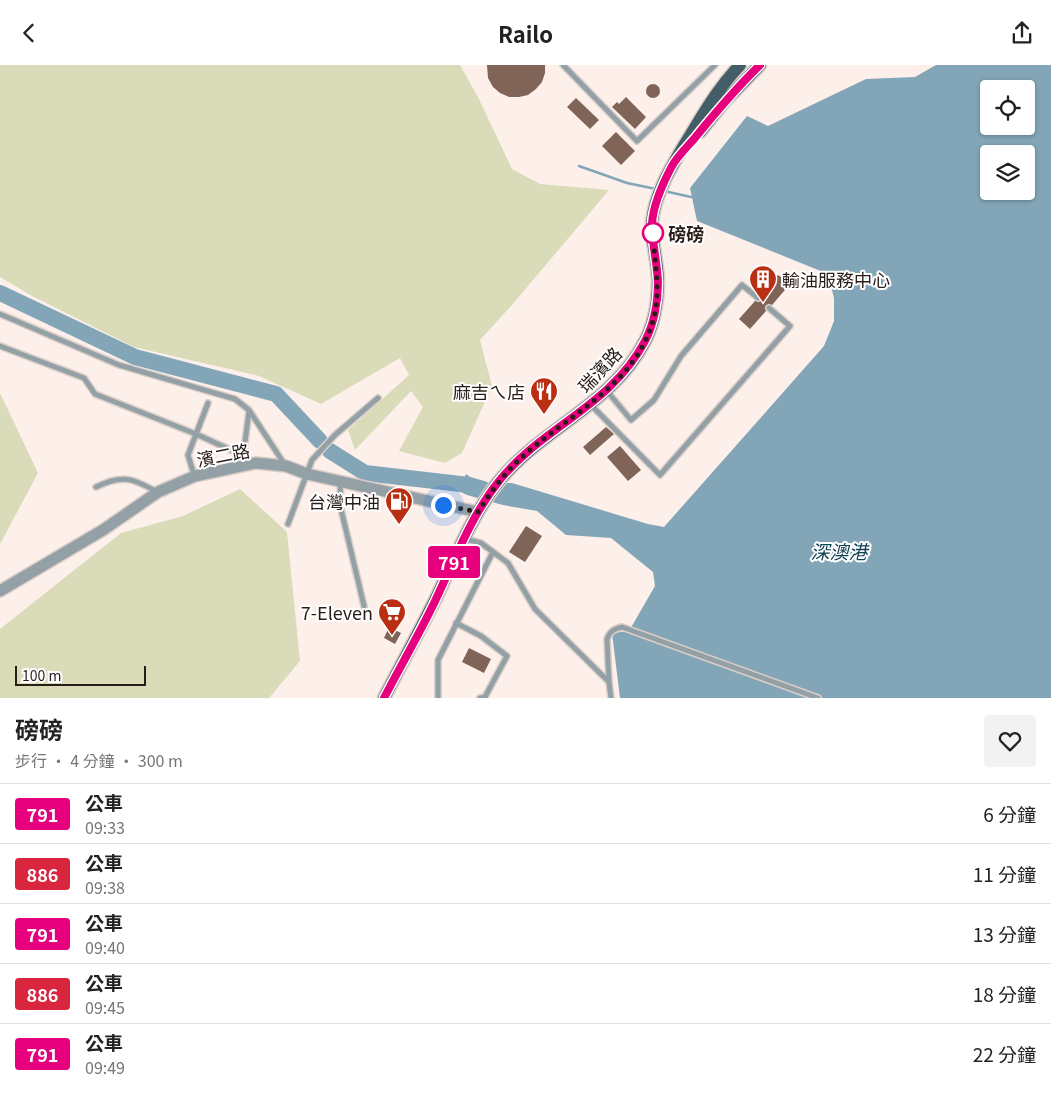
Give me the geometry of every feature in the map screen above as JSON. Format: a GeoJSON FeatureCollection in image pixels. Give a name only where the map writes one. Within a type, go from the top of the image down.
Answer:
{"type":"FeatureCollection","features":[{"type":"Feature","properties":{"kind":"main road"},"geometry":{"type":"LineString","coordinates":[[673,165],[714,95],[740,65]]}},
{"type":"Feature","properties":{"kind":"main road"},"geometry":{"type":"LineString","coordinates":[[673,165],[725,101],[760,65]]}},
{"type":"Feature","properties":{"kind":"main road","name":"瑞濱路"},"geometry":{"type":"LineString","coordinates":[[384,698],[419,633],[478,512],[500,480],[528,451],[607,391],[627,368],[646,341],[654,316],[658,282],[652,223],[655,206],[673,165]]}},
{"type":"Feature","properties":{"kind":"street","name":"濱二路"},"geometry":{"type":"LineString","coordinates":[[0,591],[103,530],[158,492],[194,476],[242,465],[256,463],[286,466],[307,474],[478,512]]}},
{"type":"Feature","properties":{"kind":"lane"},"geometry":{"type":"LineString","coordinates":[[563,65],[637,141],[715,65]]}},
{"type":"Feature","properties":{"kind":"lane"},"geometry":{"type":"LineString","coordinates":[[607,391],[631,420],[654,400],[680,355],[742,285],[758,298]]}},
{"type":"Feature","properties":{"kind":"lane"},"geometry":{"type":"LineString","coordinates":[[591,405],[660,475],[790,326],[769,308]]}},
{"type":"Feature","properties":{"kind":"lane"},"geometry":{"type":"LineString","coordinates":[[0,313],[119,365],[235,399],[249,410],[286,466]]}},
{"type":"Feature","properties":{"kind":"lane"},"geometry":{"type":"LineString","coordinates":[[0,346],[84,378],[95,394],[196,434],[233,451]]}},
{"type":"Feature","properties":{"kind":"lane"},"geometry":{"type":"LineString","coordinates":[[288,524],[312,460],[335,435],[378,398]]}},
{"type":"Feature","properties":{"kind":"lane"},"geometry":{"type":"LineString","coordinates":[[194,476],[188,455],[208,403]]}},
{"type":"Feature","properties":{"kind":"lane"},"geometry":{"type":"LineString","coordinates":[[242,465],[249,410]]}},
{"type":"Feature","properties":{"kind":"lane"},"geometry":{"type":"LineString","coordinates":[[96,487],[107,481],[126,479],[139,481],[158,492]]}},
{"type":"Feature","properties":{"kind":"lane"},"geometry":{"type":"LineString","coordinates":[[340,481],[341,509],[364,606]]}},
{"type":"Feature","properties":{"kind":"lane"},"geometry":{"type":"LineString","coordinates":[[464,539],[481,543],[508,563],[535,609],[609,682]]}},
{"type":"Feature","properties":{"kind":"lane"},"geometry":{"type":"LineString","coordinates":[[438,698],[438,660],[493,552]]}},
{"type":"Feature","properties":{"kind":"lane"},"geometry":{"type":"LineString","coordinates":[[456,623],[481,636],[507,656],[485,698],[480,698]]}},
{"type":"Feature","properties":{"kind":"lane"},"geometry":{"type":"LineString","coordinates":[[611,698],[607,639],[615,628],[622,627],[818,698]]}},
{"type":"Feature","properties":{"kind":"green space"},"geometry":{"type":"Polygon","coordinates":[[[0,65],[460,65],[478,97],[512,169],[540,184],[609,190],[480,340],[492,386],[462,453],[445,463],[399,451],[423,407],[411,391],[355,450],[348,430],[409,375],[400,358],[321,404],[259,376],[134,347],[32,296],[0,277],[0,65]]]}},
{"type":"Feature","properties":{"kind":"green space"},"geometry":{"type":"Polygon","coordinates":[[[0,393],[38,473],[0,544],[0,393]]]}},
{"type":"Feature","properties":{"kind":"green space"},"geometry":{"type":"Polygon","coordinates":[[[240,489],[287,532],[300,661],[269,698],[0,698],[0,629],[121,533],[183,516],[240,489]]]}},
{"type":"Feature","properties":{"kind":"water","name":"深澳港"},"geometry":{"type":"Polygon","coordinates":[[[936,65],[1051,65],[1051,698],[620,698],[612,633],[629,631],[655,586],[653,572],[611,538],[566,535],[537,511],[503,505],[459,491],[466,474],[477,482],[512,483],[648,524],[664,527],[824,346],[834,321],[834,298],[828,274],[697,221],[690,188],[747,116],[768,126],[866,79],[915,77],[936,65]]]}},
{"type":"Feature","properties":{"kind":"building"},"geometry":{"type":"Polygon","coordinates":[[[487,65],[545,65],[545,73],[542,82],[528,95],[509,97],[493,87],[488,78],[487,65]]]}},
{"type":"Feature","properties":{"kind":"building"},"geometry":{"type":"Polygon","coordinates":[[[653,84],[658,86],[660,91],[658,96],[653,98],[648,96],[646,91],[648,86],[653,84]]]}},
{"type":"Feature","properties":{"kind":"building"},"geometry":{"type":"Polygon","coordinates":[[[626,97],[646,117],[635,129],[612,107],[617,102],[619,104],[626,97]]]}},
{"type":"Feature","properties":{"kind":"building"},"geometry":{"type":"Polygon","coordinates":[[[576,98],[599,120],[590,129],[567,107],[576,98]]]}},
{"type":"Feature","properties":{"kind":"building"},"geometry":{"type":"Polygon","coordinates":[[[616,132],[635,151],[621,165],[602,146],[616,132]]]}},
{"type":"Feature","properties":{"kind":"building","name":"輸油服務中心"},"geometry":{"type":"Polygon","coordinates":[[[778,275],[790,284],[772,305],[766,305],[766,311],[750,329],[739,319],[755,301],[761,301],[761,295],[778,275]]]}},
{"type":"Feature","properties":{"kind":"building"},"geometry":{"type":"Polygon","coordinates":[[[606,427],[614,434],[590,455],[583,447],[606,427]]]}},
{"type":"Feature","properties":{"kind":"building"},"geometry":{"type":"Polygon","coordinates":[[[620,446],[641,470],[628,481],[607,457],[620,446]]]}},
{"type":"Feature","properties":{"kind":"building"},"geometry":{"type":"Polygon","coordinates":[[[526,526],[542,536],[525,562],[509,552],[526,526]]]}},
{"type":"Feature","properties":{"kind":"building","name":"7-Eleven"},"geometry":{"type":"Polygon","coordinates":[[[389,627],[401,633],[395,644],[384,638],[389,627]]]}},
{"type":"Feature","properties":{"kind":"building"},"geometry":{"type":"Polygon","coordinates":[[[469,648],[491,659],[484,673],[462,662],[469,648]]]}},
{"type":"Feature","properties":{"kind":"waterway"},"geometry":{"type":"LineString","coordinates":[[579,166],[627,183],[656,189]]}},
{"type":"Feature","properties":{"kind":"waterway"},"geometry":{"type":"LineString","coordinates":[[664,191],[691,197]]}},
{"type":"Feature","properties":{"kind":"waterway"},"geometry":{"type":"LineString","coordinates":[[0,293],[135,357],[276,394],[320,441]]}},
{"type":"Feature","properties":{"kind":"waterway"},"geometry":{"type":"LineString","coordinates":[[330,451],[365,473],[469,485],[483,489]]}},
{"type":"Feature","properties":{"kind":"bus line","name":"791"},"geometry":{"type":"LineString","coordinates":[[384,698],[419,633],[478,512],[500,480],[528,451],[607,391],[627,368],[646,341],[654,316],[658,282],[652,223],[655,206],[666,178],[673,165],[725,101],[760,65]]}},
{"type":"Feature","properties":{"kind":"place","name":"磅磅"},"geometry":{"type":"Point","coordinates":[653,233]}},
{"type":"Feature","properties":{"kind":"place","name":"輸油服務中心"},"geometry":{"type":"Point","coordinates":[763,303]}},
{"type":"Feature","properties":{"kind":"place","name":"麻吉ㄟ店"},"geometry":{"type":"Point","coordinates":[544,415]}},
{"type":"Feature","properties":{"kind":"place","name":"台灣中油"},"geometry":{"type":"Point","coordinates":[399,525]}},
{"type":"Feature","properties":{"kind":"place","name":"7-Eleven"},"geometry":{"type":"Point","coordinates":[392,636]}},
{"type":"Feature","properties":{"kind":"route"},"geometry":{"type":"LineString","coordinates":[[443,505],[478,512],[500,480],[528,451],[591,405],[607,391],[627,368],[646,341],[654,316],[658,282],[653,233]]}}]}
